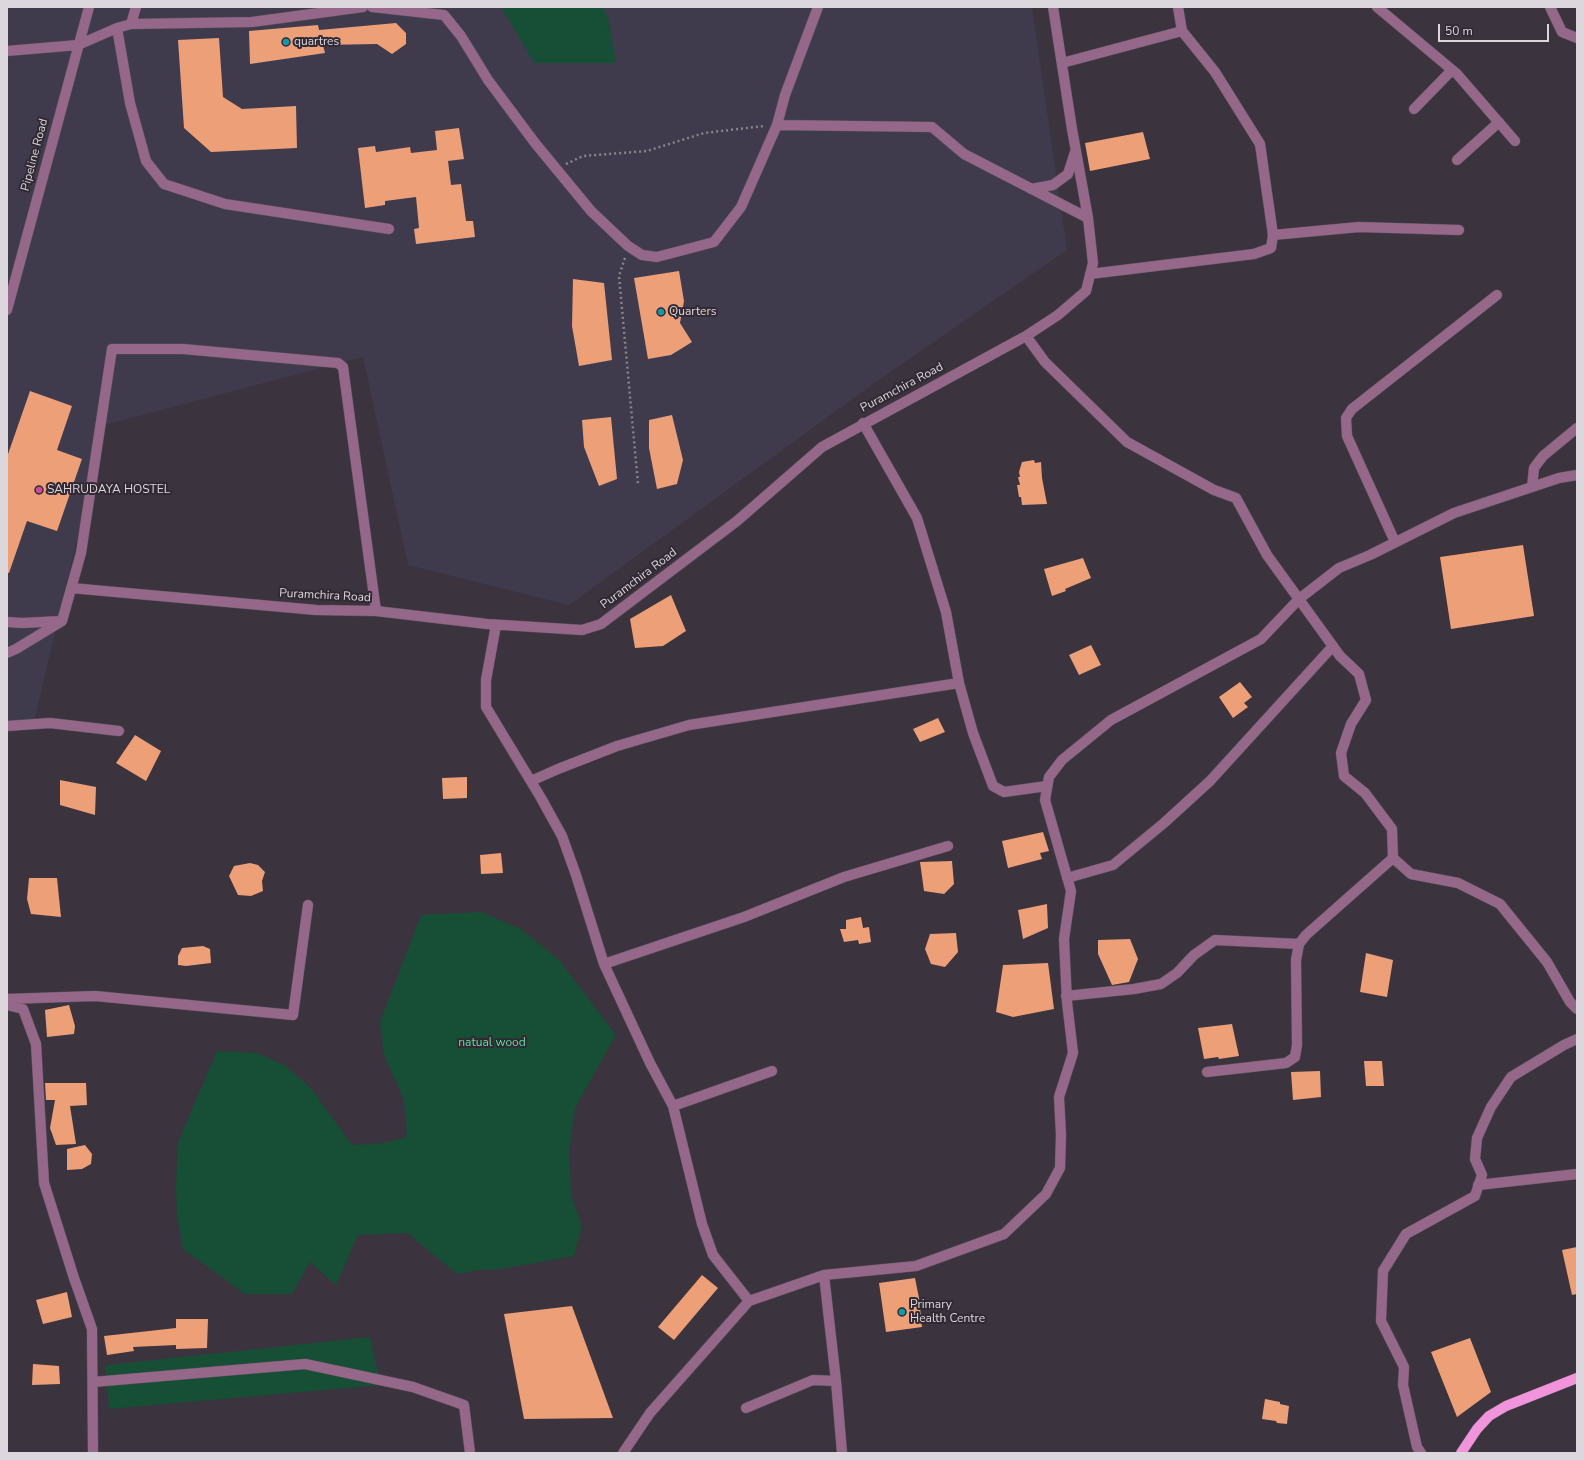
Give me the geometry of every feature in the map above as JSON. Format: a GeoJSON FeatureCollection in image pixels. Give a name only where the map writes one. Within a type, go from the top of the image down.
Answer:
{"type":"FeatureCollection","features":[{"type":"Feature","properties":{"kind":"main road"},"geometry":{"type":"LineString","coordinates":[[1461,1453],[1477,1429],[1489,1416],[1506,1406],[1577,1378]]}},
{"type":"Feature","properties":{"kind":"street","name":"Pipeline Road"},"geometry":{"type":"LineString","coordinates":[[7,310],[89,7]]}},
{"type":"Feature","properties":{"kind":"street"},"geometry":{"type":"LineString","coordinates":[[131,24],[136,7]]}},
{"type":"Feature","properties":{"kind":"street"},"geometry":{"type":"LineString","coordinates":[[7,51],[78,46],[117,28],[131,24],[252,22],[343,8],[363,7]]}},
{"type":"Feature","properties":{"kind":"street"},"geometry":{"type":"LineString","coordinates":[[372,7],[444,15],[461,36],[488,80],[535,143],[591,210],[628,246],[642,255],[657,257],[714,242],[741,207],[777,125],[785,95],[818,7]]}},
{"type":"Feature","properties":{"kind":"street","name":"Puramchira Road"},"geometry":{"type":"LineString","coordinates":[[71,588],[316,610],[376,611],[496,625],[582,630],[601,624],[737,522],[822,447],[863,423],[1026,336],[1058,315],[1086,291],[1093,263],[1088,218],[1053,7]]}},
{"type":"Feature","properties":{"kind":"street"},"geometry":{"type":"LineString","coordinates":[[1090,274],[1254,254],[1271,248],[1273,235],[1260,144],[1215,72],[1182,31],[1178,7]]}},
{"type":"Feature","properties":{"kind":"street"},"geometry":{"type":"LineString","coordinates":[[1377,7],[1452,70],[1515,141]]}},
{"type":"Feature","properties":{"kind":"street"},"geometry":{"type":"LineString","coordinates":[[1550,7],[1562,32],[1577,38]]}},
{"type":"Feature","properties":{"kind":"street"},"geometry":{"type":"LineString","coordinates":[[117,28],[130,103],[146,161],[164,184],[225,204],[389,229]]}},
{"type":"Feature","properties":{"kind":"street"},"geometry":{"type":"LineString","coordinates":[[1062,62],[1182,31]]}},
{"type":"Feature","properties":{"kind":"street"},"geometry":{"type":"LineString","coordinates":[[1414,108],[1452,70]]}},
{"type":"Feature","properties":{"kind":"street"},"geometry":{"type":"LineString","coordinates":[[1457,160],[1499,122]]}},
{"type":"Feature","properties":{"kind":"street"},"geometry":{"type":"LineString","coordinates":[[777,125],[932,127],[964,154],[1088,218]]}},
{"type":"Feature","properties":{"kind":"street"},"geometry":{"type":"LineString","coordinates":[[1032,189],[1053,185],[1068,174],[1076,148]]}},
{"type":"Feature","properties":{"kind":"street"},"geometry":{"type":"LineString","coordinates":[[1273,235],[1359,227],[1459,230]]}},
{"type":"Feature","properties":{"kind":"street"},"geometry":{"type":"LineString","coordinates":[[1395,542],[1347,436],[1346,418],[1352,409],[1497,295]]}},
{"type":"Feature","properties":{"kind":"street"},"geometry":{"type":"LineString","coordinates":[[1026,336],[1045,362],[1127,442],[1214,490],[1236,498],[1267,555],[1340,656],[1359,674],[1366,700],[1351,724],[1341,753],[1344,776],[1365,793],[1392,829],[1393,858],[1412,874],[1458,883],[1500,904],[1547,962],[1570,1002],[1577,1009]]}},
{"type":"Feature","properties":{"kind":"street"},"geometry":{"type":"LineString","coordinates":[[7,653],[62,621],[81,553],[112,348],[183,349],[338,363],[343,367],[376,611]]}},
{"type":"Feature","properties":{"kind":"street"},"geometry":{"type":"LineString","coordinates":[[863,423],[917,518],[946,612],[959,683],[973,733],[993,786],[1004,792],[1047,786]]}},
{"type":"Feature","properties":{"kind":"street"},"geometry":{"type":"LineString","coordinates":[[1532,487],[1534,468],[1543,456],[1577,428]]}},
{"type":"Feature","properties":{"kind":"street"},"geometry":{"type":"LineString","coordinates":[[624,1453],[650,1413],[749,1301],[824,1275],[916,1266],[1004,1234],[1046,1194],[1060,1168],[1061,1135],[1059,1097],[1073,1053],[1066,996],[1064,939],[1071,891],[1045,800],[1049,776],[1062,760],[1111,720],[1261,639],[1299,599],[1339,568],[1454,513],[1559,478],[1577,475]]}},
{"type":"Feature","properties":{"kind":"street"},"geometry":{"type":"LineString","coordinates":[[7,622],[22,623],[62,621]]}},
{"type":"Feature","properties":{"kind":"street"},"geometry":{"type":"LineString","coordinates":[[496,625],[486,680],[486,707],[531,781],[562,836],[578,880],[604,964],[650,1063],[673,1106],[702,1224],[713,1255],[749,1301]]}},
{"type":"Feature","properties":{"kind":"street"},"geometry":{"type":"LineString","coordinates":[[1067,878],[1113,865],[1164,823],[1210,781],[1334,646]]}},
{"type":"Feature","properties":{"kind":"street"},"geometry":{"type":"LineString","coordinates":[[531,781],[617,746],[689,725],[959,683]]}},
{"type":"Feature","properties":{"kind":"street"},"geometry":{"type":"LineString","coordinates":[[7,726],[50,723],[119,731]]}},
{"type":"Feature","properties":{"kind":"street"},"geometry":{"type":"LineString","coordinates":[[604,964],[744,917],[844,877],[948,846]]}},
{"type":"Feature","properties":{"kind":"street"},"geometry":{"type":"LineString","coordinates":[[1207,1072],[1286,1063],[1294,1057],[1297,1045],[1296,960],[1299,944],[1306,935],[1393,858]]}},
{"type":"Feature","properties":{"kind":"street"},"geometry":{"type":"LineString","coordinates":[[7,999],[95,996],[293,1015],[308,905]]}},
{"type":"Feature","properties":{"kind":"street"},"geometry":{"type":"LineString","coordinates":[[1066,996],[1134,989],[1161,984],[1177,973],[1194,955],[1214,940],[1299,944]]}},
{"type":"Feature","properties":{"kind":"street"},"geometry":{"type":"LineString","coordinates":[[7,1005],[23,1009],[36,1044],[44,1183],[92,1329],[93,1453]]}},
{"type":"Feature","properties":{"kind":"street"},"geometry":{"type":"LineString","coordinates":[[1421,1453],[1417,1447],[1403,1386],[1404,1367],[1381,1321],[1383,1271],[1406,1234],[1475,1196],[1482,1175],[1474,1159],[1477,1138],[1491,1107],[1511,1076],[1577,1039]]}},
{"type":"Feature","properties":{"kind":"street"},"geometry":{"type":"LineString","coordinates":[[673,1106],[772,1071]]}},
{"type":"Feature","properties":{"kind":"street"},"geometry":{"type":"LineString","coordinates":[[1478,1185],[1577,1174]]}},
{"type":"Feature","properties":{"kind":"street"},"geometry":{"type":"LineString","coordinates":[[824,1275],[836,1381],[842,1453]]}},
{"type":"Feature","properties":{"kind":"street"},"geometry":{"type":"LineString","coordinates":[[93,1382],[305,1364],[413,1387],[464,1405],[470,1453]]}},
{"type":"Feature","properties":{"kind":"street"},"geometry":{"type":"LineString","coordinates":[[746,1408],[813,1380],[836,1381]]}},
{"type":"Feature","properties":{"kind":"path"},"geometry":{"type":"LineString","coordinates":[[562,176],[560,167],[583,156],[647,150],[704,133],[777,125]]}},
{"type":"Feature","properties":{"kind":"path"},"geometry":{"type":"LineString","coordinates":[[628,246],[620,276],[638,484]]}},
{"type":"Feature","properties":{"kind":"shaded area"},"geometry":{"type":"Polygon","coordinates":[[[7,7],[1032,7],[1067,250],[876,382],[569,605],[408,565],[363,357],[104,425],[32,730],[7,726],[7,7]]]}},
{"type":"Feature","properties":{"kind":"green space"},"geometry":{"type":"Polygon","coordinates":[[[501,7],[602,7],[608,17],[616,63],[534,63],[501,7]]]}},
{"type":"Feature","properties":{"kind":"green space","name":"natual wood"},"geometry":{"type":"Polygon","coordinates":[[[481,912],[521,929],[559,960],[616,1035],[575,1108],[569,1152],[571,1195],[582,1226],[574,1256],[501,1269],[479,1270],[457,1274],[407,1233],[358,1235],[336,1285],[310,1262],[292,1294],[245,1294],[183,1249],[177,1217],[176,1185],[178,1142],[217,1051],[257,1053],[284,1065],[311,1088],[352,1145],[384,1143],[407,1137],[403,1098],[384,1055],[380,1022],[421,915],[481,912]]]}},
{"type":"Feature","properties":{"kind":"green space"},"geometry":{"type":"Polygon","coordinates":[[[370,1337],[381,1385],[109,1409],[105,1365],[370,1337]]]}},
{"type":"Feature","properties":{"kind":"building"},"geometry":{"type":"Polygon","coordinates":[[[396,23],[406,33],[406,44],[392,54],[377,44],[323,45],[325,53],[250,64],[249,31],[318,25],[319,30],[396,23]]]}},
{"type":"Feature","properties":{"kind":"building"},"geometry":{"type":"Polygon","coordinates":[[[219,38],[223,97],[242,109],[296,106],[297,148],[211,152],[184,128],[178,40],[219,38]]]}},
{"type":"Feature","properties":{"kind":"building"},"geometry":{"type":"Polygon","coordinates":[[[459,128],[464,159],[448,161],[451,185],[461,184],[466,221],[473,221],[475,237],[416,244],[414,229],[419,228],[416,197],[385,201],[385,205],[365,208],[358,148],[375,146],[376,152],[410,147],[411,153],[437,150],[435,131],[459,128]]]}},
{"type":"Feature","properties":{"kind":"building"},"geometry":{"type":"Polygon","coordinates":[[[1143,132],[1150,159],[1090,171],[1085,143],[1143,132]]]}},
{"type":"Feature","properties":{"kind":"building","name":"Quarters"},"geometry":{"type":"Polygon","coordinates":[[[679,271],[684,301],[680,323],[692,342],[671,355],[648,359],[634,278],[679,271]]]}},
{"type":"Feature","properties":{"kind":"building"},"geometry":{"type":"Polygon","coordinates":[[[573,279],[604,283],[612,360],[579,366],[572,326],[573,279]]]}},
{"type":"Feature","properties":{"kind":"building","name":"SAHRUDAYA HOSTEL"},"geometry":{"type":"Polygon","coordinates":[[[30,391],[72,406],[57,450],[82,459],[57,531],[27,521],[9,573],[7,573],[7,457],[30,391]]]}},
{"type":"Feature","properties":{"kind":"building"},"geometry":{"type":"Polygon","coordinates":[[[672,415],[683,460],[677,484],[657,489],[649,448],[649,420],[672,415]]]}},
{"type":"Feature","properties":{"kind":"building"},"geometry":{"type":"Polygon","coordinates":[[[611,417],[617,479],[599,486],[584,447],[582,420],[611,417]]]}},
{"type":"Feature","properties":{"kind":"building"},"geometry":{"type":"Polygon","coordinates":[[[1034,460],[1035,463],[1041,462],[1042,478],[1047,504],[1022,505],[1017,485],[1020,485],[1018,477],[1020,477],[1019,472],[1022,462],[1034,460]]]}},
{"type":"Feature","properties":{"kind":"building"},"geometry":{"type":"Polygon","coordinates":[[[1523,545],[1534,616],[1451,629],[1440,557],[1523,545]]]}},
{"type":"Feature","properties":{"kind":"building"},"geometry":{"type":"Polygon","coordinates":[[[1083,558],[1091,578],[1065,589],[1066,591],[1052,596],[1044,569],[1083,558]]]}},
{"type":"Feature","properties":{"kind":"building"},"geometry":{"type":"Polygon","coordinates":[[[671,595],[686,631],[663,646],[635,648],[630,619],[671,595]]]}},
{"type":"Feature","properties":{"kind":"building"},"geometry":{"type":"Polygon","coordinates":[[[1091,645],[1101,665],[1079,675],[1069,655],[1091,645]]]}},
{"type":"Feature","properties":{"kind":"building"},"geometry":{"type":"Polygon","coordinates":[[[1240,682],[1252,697],[1244,703],[1248,707],[1233,718],[1219,697],[1240,682]]]}},
{"type":"Feature","properties":{"kind":"building"},"geometry":{"type":"Polygon","coordinates":[[[938,718],[945,732],[920,742],[913,729],[938,718]]]}},
{"type":"Feature","properties":{"kind":"building"},"geometry":{"type":"Polygon","coordinates":[[[135,735],[161,751],[146,781],[116,763],[135,735]]]}},
{"type":"Feature","properties":{"kind":"building"},"geometry":{"type":"Polygon","coordinates":[[[467,777],[467,798],[443,799],[442,778],[467,777]]]}},
{"type":"Feature","properties":{"kind":"building"},"geometry":{"type":"Polygon","coordinates":[[[60,780],[96,787],[95,815],[60,805],[60,780]]]}},
{"type":"Feature","properties":{"kind":"building"},"geometry":{"type":"Polygon","coordinates":[[[1043,832],[1049,851],[1040,853],[1042,859],[1008,868],[1002,841],[1043,832]]]}},
{"type":"Feature","properties":{"kind":"building"},"geometry":{"type":"Polygon","coordinates":[[[501,853],[503,873],[481,874],[480,855],[501,853]]]}},
{"type":"Feature","properties":{"kind":"building"},"geometry":{"type":"Polygon","coordinates":[[[952,861],[954,884],[944,894],[924,891],[920,862],[952,861]]]}},
{"type":"Feature","properties":{"kind":"building"},"geometry":{"type":"Polygon","coordinates":[[[250,863],[258,865],[265,872],[262,881],[263,891],[251,896],[238,895],[229,876],[234,866],[250,863]]]}},
{"type":"Feature","properties":{"kind":"building"},"geometry":{"type":"Polygon","coordinates":[[[29,878],[57,878],[61,917],[31,914],[27,899],[29,878]]]}},
{"type":"Feature","properties":{"kind":"building"},"geometry":{"type":"Polygon","coordinates":[[[1047,904],[1048,928],[1023,939],[1018,910],[1047,904]]]}},
{"type":"Feature","properties":{"kind":"building"},"geometry":{"type":"Polygon","coordinates":[[[861,917],[863,928],[869,927],[871,942],[859,944],[858,940],[844,942],[840,929],[846,929],[846,920],[861,917]]]}},
{"type":"Feature","properties":{"kind":"building"},"geometry":{"type":"Polygon","coordinates":[[[956,933],[958,952],[945,967],[931,964],[925,949],[930,934],[956,933]]]}},
{"type":"Feature","properties":{"kind":"building"},"geometry":{"type":"Polygon","coordinates":[[[1130,939],[1138,959],[1129,982],[1112,985],[1098,954],[1098,940],[1130,939]]]}},
{"type":"Feature","properties":{"kind":"building"},"geometry":{"type":"Polygon","coordinates":[[[203,946],[210,949],[211,963],[186,966],[178,965],[178,956],[182,948],[203,946]]]}},
{"type":"Feature","properties":{"kind":"building"},"geometry":{"type":"Polygon","coordinates":[[[1366,953],[1393,960],[1387,997],[1360,992],[1366,953]]]}},
{"type":"Feature","properties":{"kind":"building"},"geometry":{"type":"Polygon","coordinates":[[[1048,963],[1054,1009],[1013,1017],[996,1012],[1003,965],[1048,963]]]}},
{"type":"Feature","properties":{"kind":"building"},"geometry":{"type":"Polygon","coordinates":[[[69,1005],[75,1026],[74,1034],[47,1037],[45,1010],[69,1005]]]}},
{"type":"Feature","properties":{"kind":"building"},"geometry":{"type":"Polygon","coordinates":[[[1232,1024],[1239,1056],[1219,1059],[1218,1057],[1204,1059],[1198,1028],[1232,1024]]]}},
{"type":"Feature","properties":{"kind":"building"},"geometry":{"type":"Polygon","coordinates":[[[1364,1061],[1382,1061],[1384,1086],[1366,1086],[1364,1061]]]}},
{"type":"Feature","properties":{"kind":"building"},"geometry":{"type":"Polygon","coordinates":[[[1320,1071],[1321,1097],[1293,1100],[1291,1072],[1320,1071]]]}},
{"type":"Feature","properties":{"kind":"building"},"geometry":{"type":"Polygon","coordinates":[[[45,1083],[86,1083],[87,1105],[70,1106],[76,1144],[56,1145],[50,1128],[55,1100],[46,1100],[45,1083]]]}},
{"type":"Feature","properties":{"kind":"building"},"geometry":{"type":"Polygon","coordinates":[[[85,1145],[92,1154],[91,1164],[82,1169],[67,1170],[67,1149],[85,1145]]]}},
{"type":"Feature","properties":{"kind":"building"},"geometry":{"type":"Polygon","coordinates":[[[1577,1247],[1577,1294],[1572,1295],[1562,1250],[1577,1247]]]}},
{"type":"Feature","properties":{"kind":"building"},"geometry":{"type":"Polygon","coordinates":[[[702,1275],[718,1288],[674,1340],[658,1327],[702,1275]]]}},
{"type":"Feature","properties":{"kind":"building","name":"Primary Health Centre"},"geometry":{"type":"Polygon","coordinates":[[[915,1278],[922,1327],[886,1332],[879,1283],[915,1278]]]}},
{"type":"Feature","properties":{"kind":"building"},"geometry":{"type":"Polygon","coordinates":[[[67,1292],[72,1317],[43,1324],[36,1300],[67,1292]]]}},
{"type":"Feature","properties":{"kind":"building"},"geometry":{"type":"Polygon","coordinates":[[[572,1306],[613,1418],[524,1419],[504,1314],[572,1306]]]}},
{"type":"Feature","properties":{"kind":"building"},"geometry":{"type":"Polygon","coordinates":[[[176,1319],[208,1319],[207,1348],[176,1349],[176,1345],[133,1347],[134,1351],[107,1355],[104,1336],[176,1328],[176,1319]]]}},
{"type":"Feature","properties":{"kind":"building"},"geometry":{"type":"Polygon","coordinates":[[[1470,1338],[1491,1392],[1457,1417],[1431,1352],[1470,1338]]]}},
{"type":"Feature","properties":{"kind":"building"},"geometry":{"type":"Polygon","coordinates":[[[33,1364],[59,1366],[60,1384],[32,1385],[33,1364]]]}},
{"type":"Feature","properties":{"kind":"building"},"geometry":{"type":"Polygon","coordinates":[[[1265,1399],[1280,1402],[1280,1404],[1289,1406],[1287,1424],[1262,1419],[1265,1399]]]}},
{"type":"Feature","properties":{"kind":"place","name":"quartres"},"geometry":{"type":"Point","coordinates":[286,42]}},
{"type":"Feature","properties":{"kind":"place","name":"Quarters"},"geometry":{"type":"Point","coordinates":[661,312]}},
{"type":"Feature","properties":{"kind":"place","name":"SAHRUDAYA HOSTEL"},"geometry":{"type":"Point","coordinates":[39,490]}},
{"type":"Feature","properties":{"kind":"place","name":"Primary Health Centre"},"geometry":{"type":"Point","coordinates":[902,1312]}}]}
